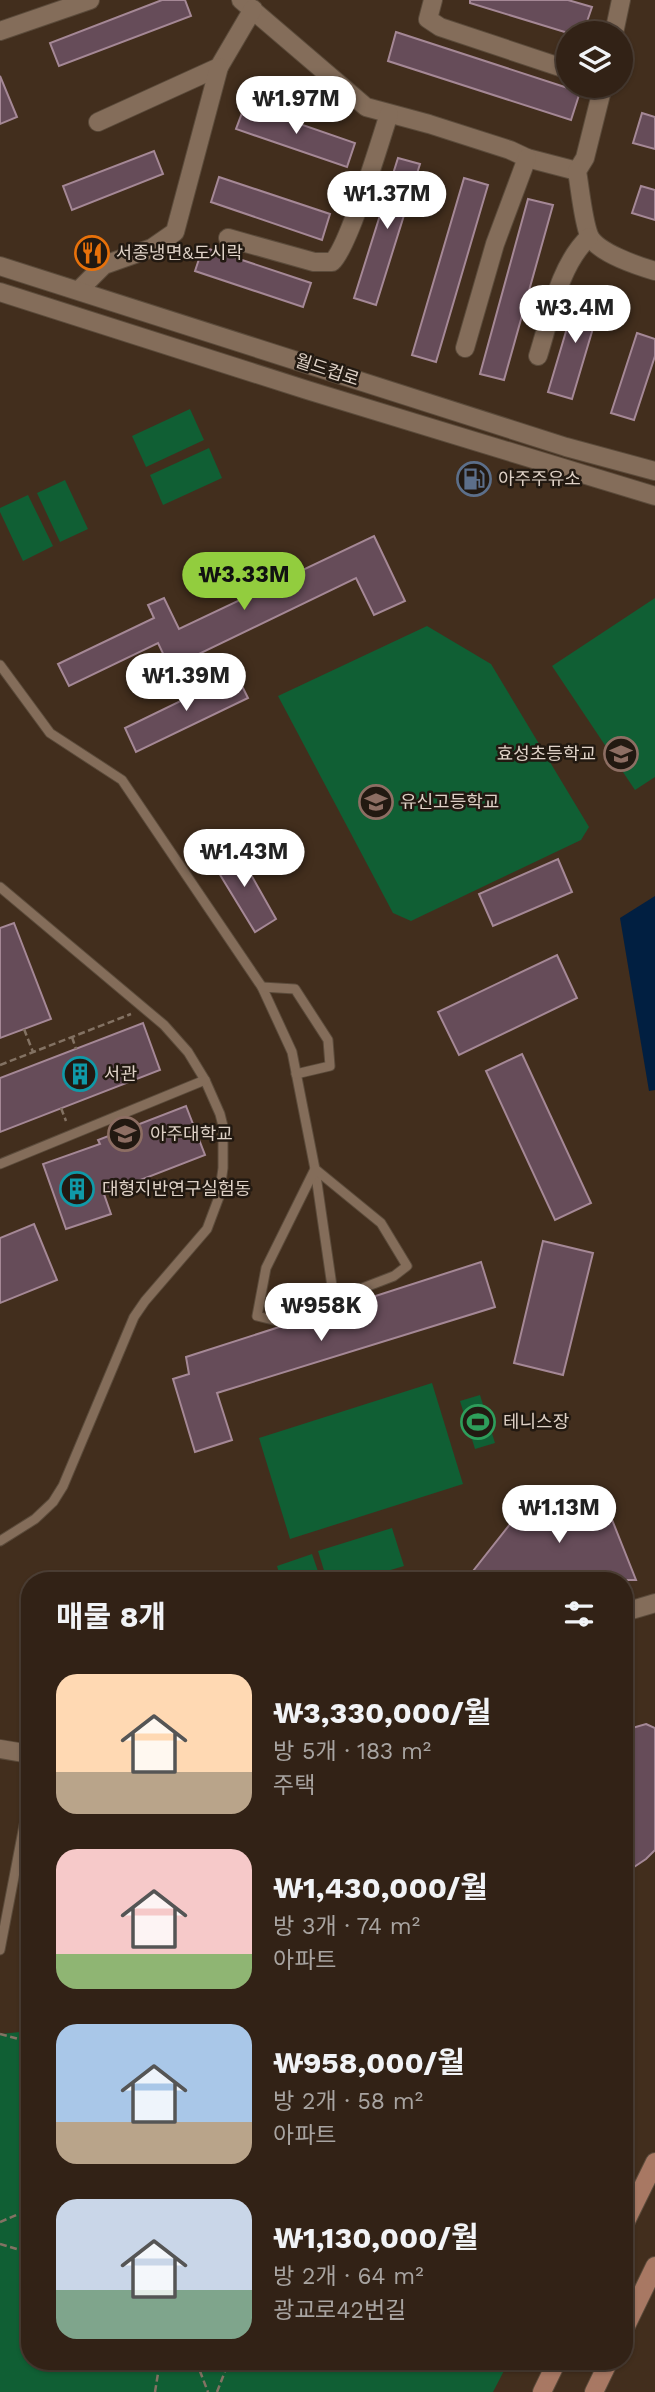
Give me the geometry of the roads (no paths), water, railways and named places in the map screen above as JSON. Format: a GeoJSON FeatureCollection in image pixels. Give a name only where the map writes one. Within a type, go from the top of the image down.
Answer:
{"type":"FeatureCollection","features":[{"type":"Feature","properties":{"kind":"main road"},"geometry":{"type":"LineString","coordinates":[[633,2207],[655,2162]]}},
{"type":"Feature","properties":{"kind":"main road"},"geometry":{"type":"LineString","coordinates":[[633,2311],[655,2266]]}},
{"type":"Feature","properties":{"kind":"main road"},"geometry":{"type":"LineString","coordinates":[[542,2392],[553,2370]]}},
{"type":"Feature","properties":{"kind":"main road"},"geometry":{"type":"LineString","coordinates":[[594,2392],[605,2370]]}},
{"type":"Feature","properties":{"kind":"street"},"geometry":{"type":"LineString","coordinates":[[0,31],[90,0]]}},
{"type":"Feature","properties":{"kind":"street"},"geometry":{"type":"LineString","coordinates":[[433,0],[428,19],[440,27],[556,67]]}},
{"type":"Feature","properties":{"kind":"street"},"geometry":{"type":"LineString","coordinates":[[616,21],[618,1]]}},
{"type":"Feature","properties":{"kind":"street"},"geometry":{"type":"LineString","coordinates":[[79,290],[104,265],[152,248],[175,232],[219,67],[247,4],[366,107],[577,171]]}},
{"type":"Feature","properties":{"kind":"street"},"geometry":{"type":"LineString","coordinates":[[98,121],[219,67]]}},
{"type":"Feature","properties":{"kind":"street"},"geometry":{"type":"LineString","coordinates":[[600,98],[585,158],[577,171],[589,237],[599,246],[634,265],[655,271]]}},
{"type":"Feature","properties":{"kind":"street"},"geometry":{"type":"LineString","coordinates":[[228,238],[314,261],[332,262],[347,235],[389,114]]}},
{"type":"Feature","properties":{"kind":"street"},"geometry":{"type":"LineString","coordinates":[[465,348],[495,244],[527,158]]}},
{"type":"Feature","properties":{"kind":"street"},"geometry":{"type":"LineString","coordinates":[[538,356],[565,270],[577,249],[589,237]]}},
{"type":"Feature","properties":{"kind":"street","name":"월드컵로"},"geometry":{"type":"LineString","coordinates":[[0,266],[566,447],[654,467]]}},
{"type":"Feature","properties":{"kind":"street","name":"월드컵로"},"geometry":{"type":"LineString","coordinates":[[0,292],[307,390],[655,496]]}},
{"type":"Feature","properties":{"kind":"street"},"geometry":{"type":"LineString","coordinates":[[633,1610],[655,1603]]}},
{"type":"Feature","properties":{"kind":"street"},"geometry":{"type":"LineString","coordinates":[[0,1749],[21,1752]]}},
{"type":"Feature","properties":{"kind":"lane"},"geometry":{"type":"LineString","coordinates":[[0,665],[50,733],[122,780],[262,987],[292,1052],[315,1168],[334,1300]]}},
{"type":"Feature","properties":{"kind":"lane"},"geometry":{"type":"LineString","coordinates":[[0,887],[164,1025],[188,1052],[205,1080],[214,1097],[223,1126],[219,1198],[207,1228],[134,1317],[74,1462],[53,1502],[35,1519],[0,1541]]}},
{"type":"Feature","properties":{"kind":"lane"},"geometry":{"type":"LineString","coordinates":[[262,987],[295,989],[328,1040],[330,1066],[296,1074]]}},
{"type":"Feature","properties":{"kind":"lane"},"geometry":{"type":"LineString","coordinates":[[0,1164],[205,1080]]}},
{"type":"Feature","properties":{"kind":"lane"},"geometry":{"type":"LineString","coordinates":[[315,1168],[381,1223],[407,1266],[394,1276],[277,1321],[257,1316],[266,1268],[315,1168]]}},
{"type":"Feature","properties":{"kind":"lane"},"geometry":{"type":"LineString","coordinates":[[0,1950],[21,1841]]}},
{"type":"Feature","properties":{"kind":"water"},"geometry":{"type":"Polygon","coordinates":[[[655,896],[655,1090],[649,1091],[620,918],[655,896]]]}},
{"type":"Feature","properties":{"kind":"place","name":"서종냉면&도시락"},"geometry":{"type":"Point","coordinates":[92,253]}},
{"type":"Feature","properties":{"kind":"place","name":"아주주유소"},"geometry":{"type":"Point","coordinates":[474,479]}},
{"type":"Feature","properties":{"kind":"place","name":"효성초등학교"},"geometry":{"type":"Point","coordinates":[621,754]}},
{"type":"Feature","properties":{"kind":"place","name":"유신고등학교"},"geometry":{"type":"Point","coordinates":[376,802]}},
{"type":"Feature","properties":{"kind":"place","name":"서관"},"geometry":{"type":"Point","coordinates":[80,1074]}},
{"type":"Feature","properties":{"kind":"place","name":"아주대학교"},"geometry":{"type":"Point","coordinates":[125,1134]}},
{"type":"Feature","properties":{"kind":"place","name":"대형지반연구실험동"},"geometry":{"type":"Point","coordinates":[77,1189]}},
{"type":"Feature","properties":{"kind":"place","name":"테니스장"},"geometry":{"type":"Point","coordinates":[478,1422]}}]}
